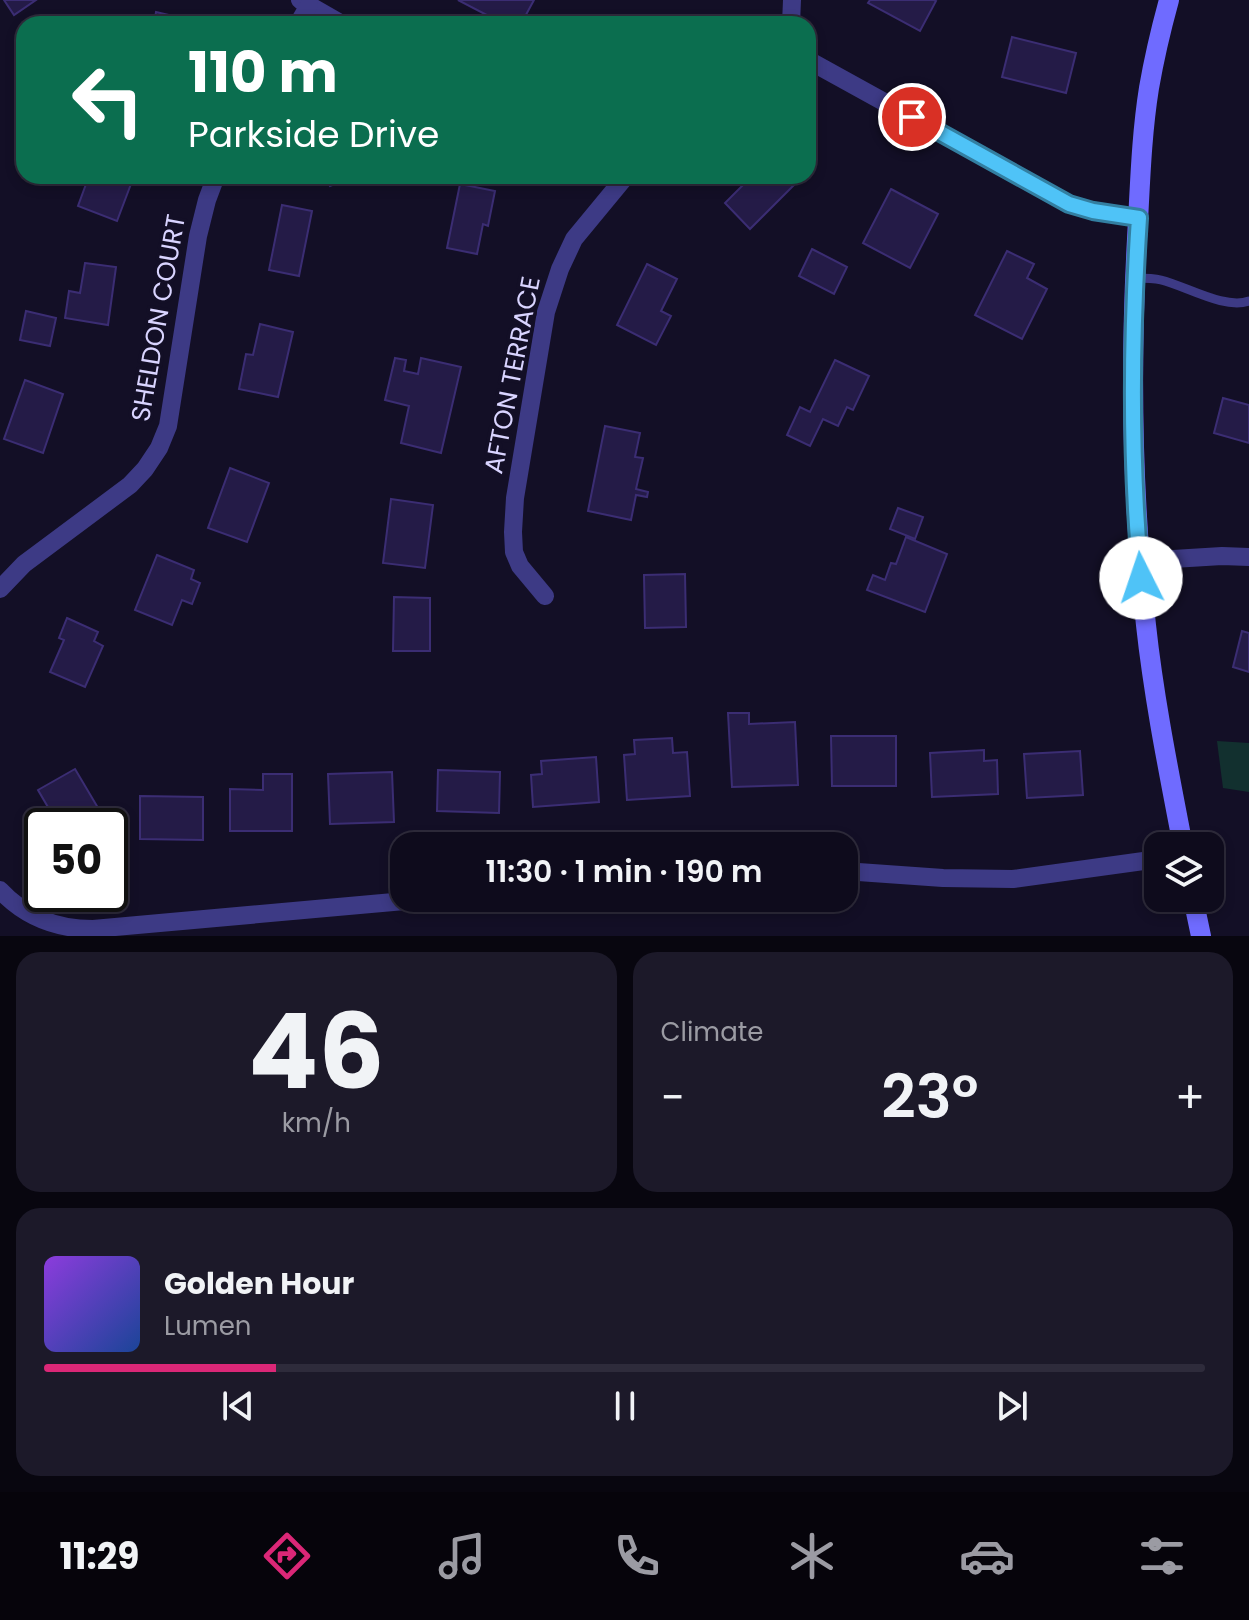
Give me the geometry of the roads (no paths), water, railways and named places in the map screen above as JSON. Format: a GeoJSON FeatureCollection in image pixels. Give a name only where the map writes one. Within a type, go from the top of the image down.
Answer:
{"type":"FeatureCollection","features":[{"type":"Feature","properties":{"kind":"main road"},"geometry":{"type":"LineString","coordinates":[[1169,0],[1149,88],[1143,147],[1135,278],[1133,402],[1140,561],[1147,630],[1180,832]]}},
{"type":"Feature","properties":{"kind":"main road"},"geometry":{"type":"LineString","coordinates":[[1196,912],[1201,936]]}},
{"type":"Feature","properties":{"kind":"street"},"geometry":{"type":"LineString","coordinates":[[304,3],[328,16]]}},
{"type":"Feature","properties":{"kind":"street"},"geometry":{"type":"LineString","coordinates":[[816,64],[1069,204],[1139,218]]}},
{"type":"Feature","properties":{"kind":"street","name":"SHELDON COURT"},"geometry":{"type":"LineString","coordinates":[[0,589],[24,564],[130,485],[159,448],[168,426],[198,236],[213,184]]}},
{"type":"Feature","properties":{"kind":"street","name":"AFTON TERRACE"},"geometry":{"type":"LineString","coordinates":[[545,596],[520,566],[514,552],[513,532],[515,498],[546,312],[574,239],[615,184]]}},
{"type":"Feature","properties":{"kind":"street"},"geometry":{"type":"LineString","coordinates":[[1140,561],[1249,557]]}},
{"type":"Feature","properties":{"kind":"street"},"geometry":{"type":"LineString","coordinates":[[858,872],[1013,879],[1144,861]]}},
{"type":"Feature","properties":{"kind":"street"},"geometry":{"type":"LineString","coordinates":[[4,903],[53,925],[93,929],[390,902]]}},
{"type":"Feature","properties":{"kind":"lane"},"geometry":{"type":"LineString","coordinates":[[1135,278],[1159,279],[1229,303],[1249,301]]}}]}
